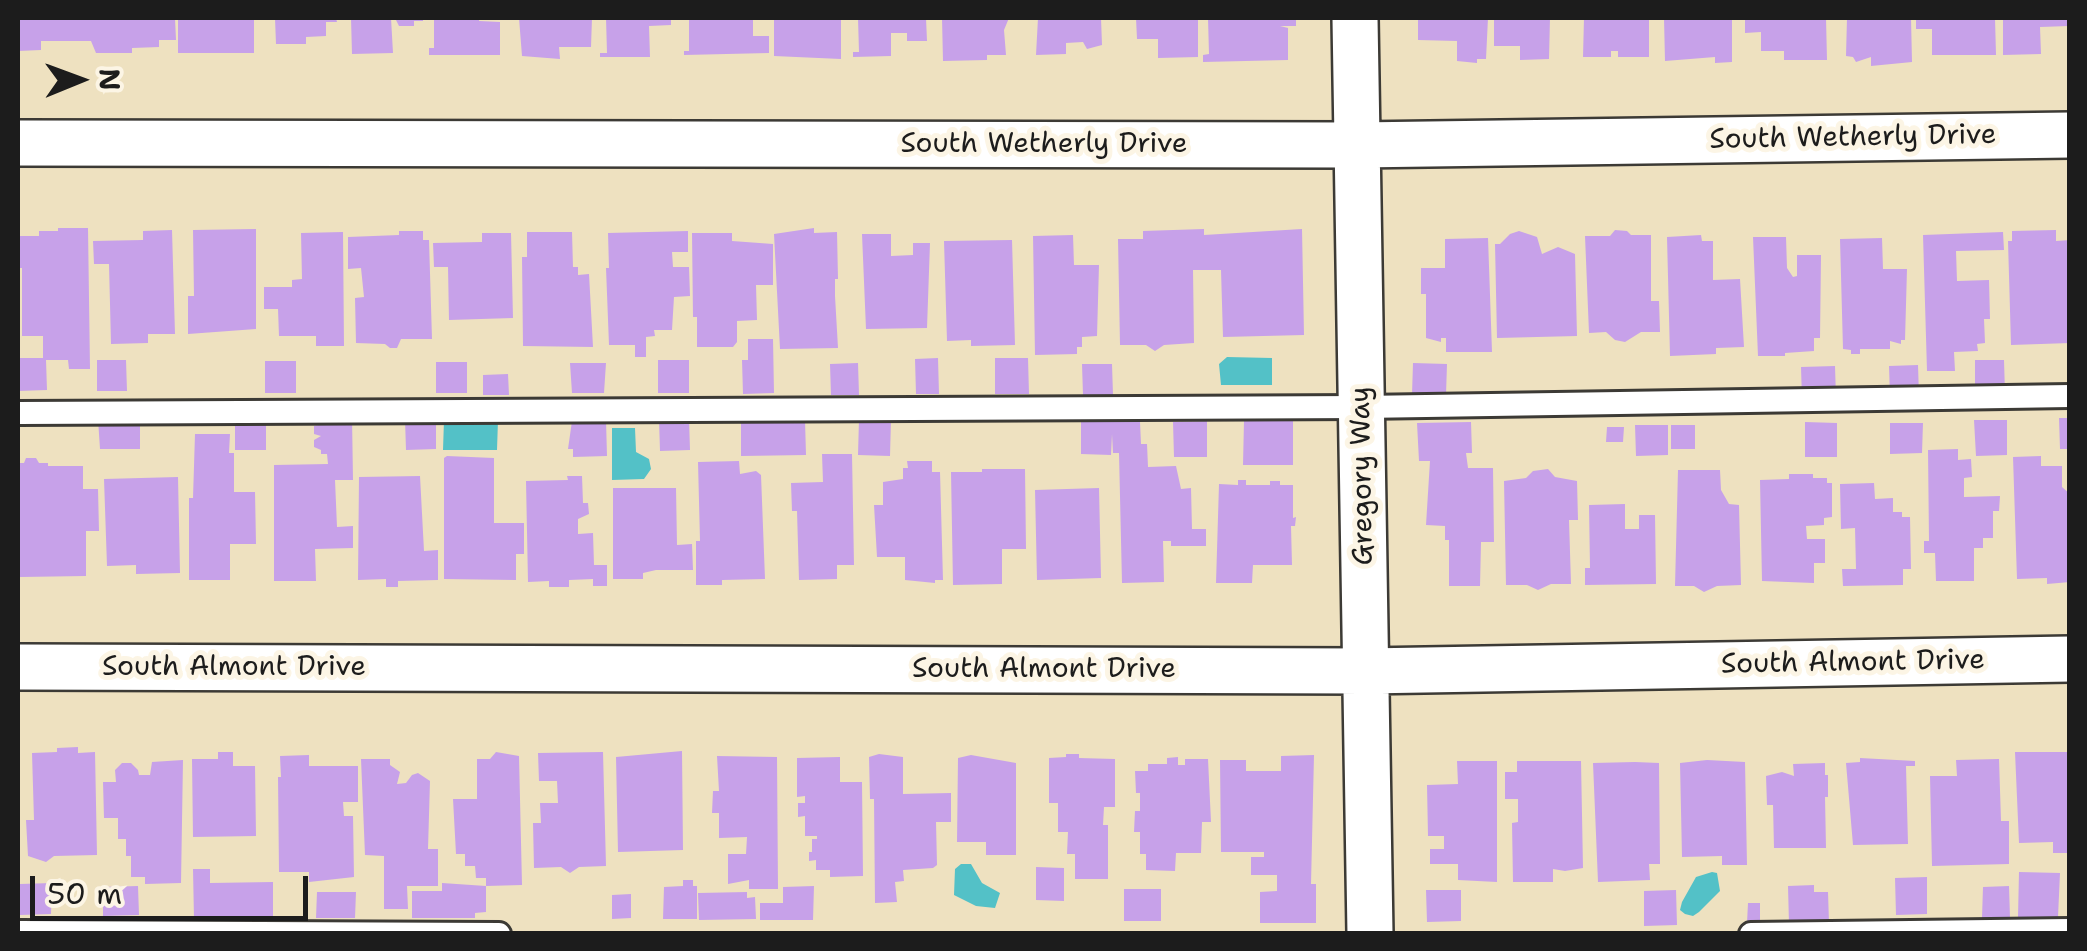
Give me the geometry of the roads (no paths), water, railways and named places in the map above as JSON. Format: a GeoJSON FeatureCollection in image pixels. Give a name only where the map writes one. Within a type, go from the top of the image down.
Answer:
{"type":"FeatureCollection","features":[{"type":"Feature","properties":{"kind":"street","name":"Gregory Way"},"geometry":{"type":"LineString","coordinates":[[1356,18],[1370,934]]}},
{"type":"Feature","properties":{"kind":"street","name":"South Wetherly Drive"},"geometry":{"type":"LineString","coordinates":[[18,144],[1358,145],[2070,135]]}},
{"type":"Feature","properties":{"kind":"street","name":"South Almont Drive"},"geometry":{"type":"LineString","coordinates":[[18,667],[1366,671],[2070,659]]}},
{"type":"Feature","properties":{"kind":"lane"},"geometry":{"type":"LineString","coordinates":[[18,413],[1362,408],[2070,396]]}},
{"type":"Feature","properties":{"kind":"lane"},"geometry":{"type":"LineString","coordinates":[[1751,934],[2070,930]]}},
{"type":"Feature","properties":{"kind":"lane"},"geometry":{"type":"LineString","coordinates":[[18,932],[499,934]]}},
{"type":"Feature","properties":{"kind":"water"},"geometry":{"type":"Polygon","coordinates":[[[1227,357],[1272,358],[1272,385],[1221,385],[1219,364],[1227,357]]]}},
{"type":"Feature","properties":{"kind":"water"},"geometry":{"type":"Polygon","coordinates":[[[444,420],[498,420],[497,450],[443,450],[444,420]]]}},
{"type":"Feature","properties":{"kind":"water"},"geometry":{"type":"Polygon","coordinates":[[[612,428],[635,428],[636,452],[649,459],[651,469],[644,479],[612,480],[612,428]]]}},
{"type":"Feature","properties":{"kind":"water"},"geometry":{"type":"Polygon","coordinates":[[[971,864],[982,883],[1000,893],[995,908],[976,906],[954,895],[955,869],[971,864]]]}},
{"type":"Feature","properties":{"kind":"water"},"geometry":{"type":"Polygon","coordinates":[[[1717,873],[1720,891],[1693,916],[1685,914],[1680,910],[1682,902],[1696,877],[1717,873]]]}}]}
